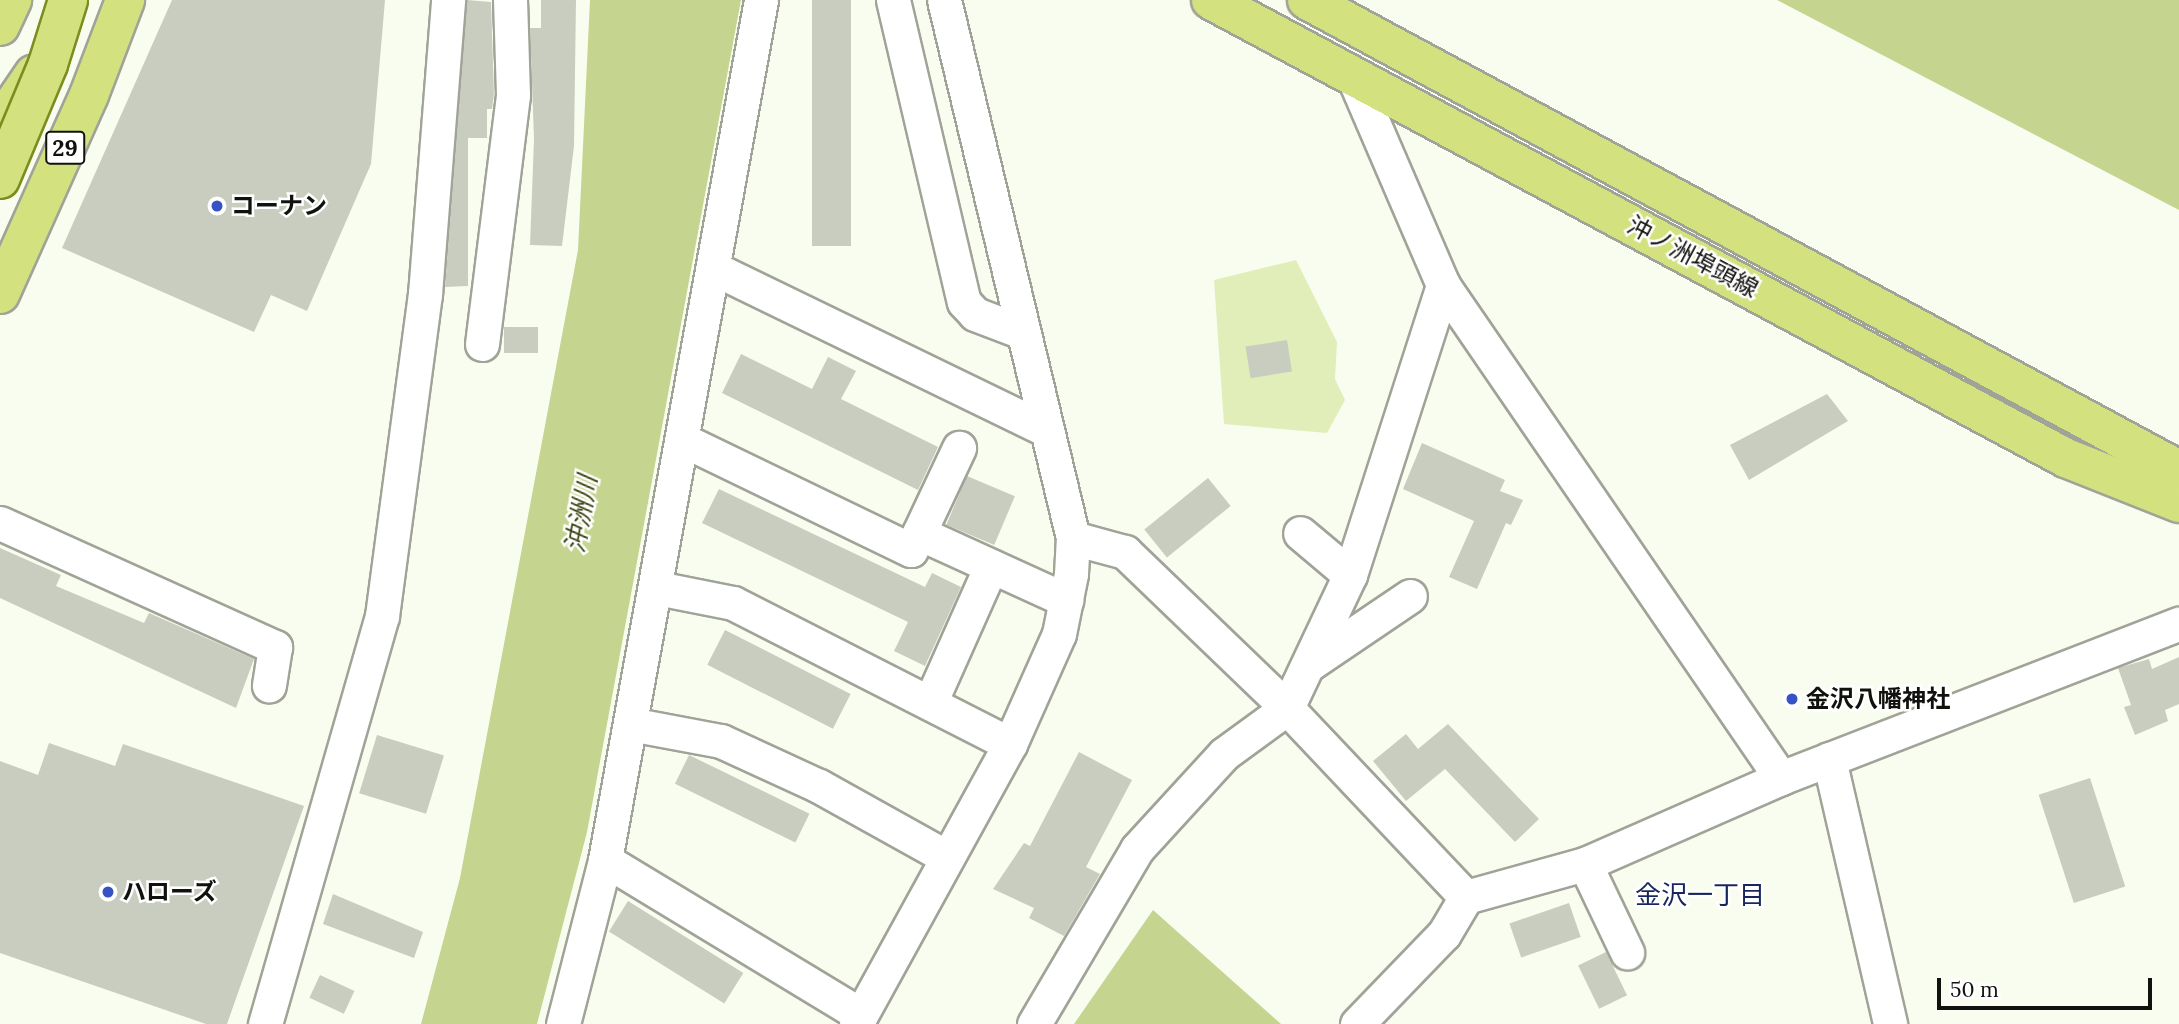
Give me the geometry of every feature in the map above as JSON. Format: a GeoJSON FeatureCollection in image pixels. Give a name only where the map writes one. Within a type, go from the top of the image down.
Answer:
{"type":"FeatureCollection","features":[{"type":"Feature","properties":{"kind":"main road"},"geometry":{"type":"LineString","coordinates":[[0,26],[12,0]]}},
{"type":"Feature","properties":{"kind":"main road","name":"29"},"geometry":{"type":"LineString","coordinates":[[0,179],[48,64],[68,0]]}},
{"type":"Feature","properties":{"kind":"main road"},"geometry":{"type":"LineString","coordinates":[[0,124],[84,0]]}},
{"type":"Feature","properties":{"kind":"main road","name":"29"},"geometry":{"type":"LineString","coordinates":[[0,294],[89,95],[125,0]]}},
{"type":"Feature","properties":{"kind":"main road","name":"沖ノ洲埠頭線"},"geometry":{"type":"LineString","coordinates":[[1211,0],[2066,458],[2179,503]]}},
{"type":"Feature","properties":{"kind":"main road","name":"沖ノ洲埠頭線"},"geometry":{"type":"LineString","coordinates":[[1307,0],[2179,470]]}},
{"type":"Feature","properties":{"kind":"street"},"geometry":{"type":"LineString","coordinates":[[265,1024],[382,616],[425,294],[448,0]]}},
{"type":"Feature","properties":{"kind":"street"},"geometry":{"type":"LineString","coordinates":[[482,344],[513,95],[510,0]]}},
{"type":"Feature","properties":{"kind":"street"},"geometry":{"type":"LineString","coordinates":[[571,1020],[605,860],[657,588],[761,0]]}},
{"type":"Feature","properties":{"kind":"street"},"geometry":{"type":"LineString","coordinates":[[893,0],[964,302],[975,314],[1022,332]]}},
{"type":"Feature","properties":{"kind":"street"},"geometry":{"type":"LineString","coordinates":[[605,860],[858,1019],[945,856],[1010,744],[1048,662],[1066,600],[1073,537],[944,0]]}},
{"type":"Feature","properties":{"kind":"street"},"geometry":{"type":"LineString","coordinates":[[1353,76],[1443,285],[1781,778]]}},
{"type":"Feature","properties":{"kind":"street"},"geometry":{"type":"LineString","coordinates":[[713,268],[1045,429]]}},
{"type":"Feature","properties":{"kind":"street"},"geometry":{"type":"LineString","coordinates":[[1034,1024],[1137,849],[1224,754],[1287,708],[1350,575],[1443,285]]}},
{"type":"Feature","properties":{"kind":"street"},"geometry":{"type":"LineString","coordinates":[[683,440],[915,542],[991,566],[1066,600]]}},
{"type":"Feature","properties":{"kind":"street"},"geometry":{"type":"LineString","coordinates":[[915,542],[959,448]]}},
{"type":"Feature","properties":{"kind":"street"},"geometry":{"type":"LineString","coordinates":[[0,523],[275,647],[269,686]]}},
{"type":"Feature","properties":{"kind":"street"},"geometry":{"type":"LineString","coordinates":[[1300,533],[1350,575]]}},
{"type":"Feature","properties":{"kind":"street"},"geometry":{"type":"LineString","coordinates":[[1073,537],[1125,552],[1287,708],[1465,897]]}},
{"type":"Feature","properties":{"kind":"street"},"geometry":{"type":"LineString","coordinates":[[930,703],[991,566]]}},
{"type":"Feature","properties":{"kind":"street"},"geometry":{"type":"LineString","coordinates":[[657,588],[733,603],[1010,744]]}},
{"type":"Feature","properties":{"kind":"street"},"geometry":{"type":"LineString","coordinates":[[1307,666],[1410,596]]}},
{"type":"Feature","properties":{"kind":"street"},"geometry":{"type":"LineString","coordinates":[[1357,1024],[1444,934],[1465,897],[1585,864],[1781,778],[2179,624]]}},
{"type":"Feature","properties":{"kind":"street"},"geometry":{"type":"LineString","coordinates":[[630,724],[722,741],[820,786],[945,856]]}},
{"type":"Feature","properties":{"kind":"street"},"geometry":{"type":"LineString","coordinates":[[1829,759],[1890,1024]]}},
{"type":"Feature","properties":{"kind":"street"},"geometry":{"type":"LineString","coordinates":[[1585,864],[1627,952]]}},
{"type":"Feature","properties":{"kind":"shaded area"},"geometry":{"type":"Polygon","coordinates":[[[1296,260],[1337,342],[1335,379],[1345,400],[1327,433],[1224,424],[1214,280],[1296,260]]]}},
{"type":"Feature","properties":{"kind":"water","name":"沖洲川"},"geometry":{"type":"Polygon","coordinates":[[[590,0],[741,0],[587,832],[537,1024],[421,1024],[460,878],[578,250],[590,0]]]}},
{"type":"Feature","properties":{"kind":"water"},"geometry":{"type":"Polygon","coordinates":[[[1777,0],[2179,0],[2179,210],[1777,0]]]}},
{"type":"Feature","properties":{"kind":"water"},"geometry":{"type":"Polygon","coordinates":[[[1153,910],[1281,1024],[1074,1024],[1153,910]]]}},
{"type":"Feature","properties":{"kind":"building","name":"コーナン"},"geometry":{"type":"Polygon","coordinates":[[[172,0],[385,0],[371,164],[307,311],[271,295],[254,332],[62,248],[172,0]]]}},
{"type":"Feature","properties":{"kind":"building"},"geometry":{"type":"Polygon","coordinates":[[[467,0],[491,2],[494,94],[492,109],[487,109],[487,138],[468,138],[468,286],[445,287],[467,0]]]}},
{"type":"Feature","properties":{"kind":"building"},"geometry":{"type":"Polygon","coordinates":[[[541,0],[576,0],[574,146],[562,246],[530,245],[534,139],[530,28],[541,28],[541,0]]]}},
{"type":"Feature","properties":{"kind":"building"},"geometry":{"type":"Polygon","coordinates":[[[812,0],[851,0],[851,246],[812,246],[812,0]]]}},
{"type":"Feature","properties":{"kind":"building"},"geometry":{"type":"Polygon","coordinates":[[[504,327],[538,327],[538,353],[504,353],[504,327]]]}},
{"type":"Feature","properties":{"kind":"building"},"geometry":{"type":"Polygon","coordinates":[[[1287,340],[1292,372],[1251,378],[1246,347],[1287,340]]]}},
{"type":"Feature","properties":{"kind":"building"},"geometry":{"type":"Polygon","coordinates":[[[741,354],[812,389],[828,357],[856,371],[841,399],[938,447],[918,490],[722,393],[741,354]]]}},
{"type":"Feature","properties":{"kind":"building"},"geometry":{"type":"Polygon","coordinates":[[[1827,394],[1848,421],[1749,480],[1730,445],[1827,394]]]}},
{"type":"Feature","properties":{"kind":"building"},"geometry":{"type":"Polygon","coordinates":[[[1422,443],[1505,480],[1500,491],[1523,500],[1511,525],[1506,523],[1477,589],[1449,577],[1474,521],[1403,489],[1422,443]]]}},
{"type":"Feature","properties":{"kind":"building"},"geometry":{"type":"Polygon","coordinates":[[[967,476],[1015,496],[994,545],[946,525],[967,476]]]}},
{"type":"Feature","properties":{"kind":"building"},"geometry":{"type":"Polygon","coordinates":[[[1208,478],[1231,506],[1167,558],[1144,530],[1208,478]]]}},
{"type":"Feature","properties":{"kind":"building"},"geometry":{"type":"Polygon","coordinates":[[[719,489],[925,587],[932,573],[961,587],[925,666],[894,651],[908,622],[702,523],[719,489]]]}},
{"type":"Feature","properties":{"kind":"building"},"geometry":{"type":"Polygon","coordinates":[[[0,548],[61,575],[56,586],[144,623],[149,613],[254,659],[236,708],[0,598],[0,548]]]}},
{"type":"Feature","properties":{"kind":"building"},"geometry":{"type":"Polygon","coordinates":[[[725,630],[851,694],[833,729],[707,665],[725,630]]]}},
{"type":"Feature","properties":{"kind":"building"},"geometry":{"type":"Polygon","coordinates":[[[2179,657],[2179,704],[2165,710],[2168,721],[2135,735],[2124,707],[2131,705],[2118,668],[2149,659],[2152,669],[2179,657]]]}},
{"type":"Feature","properties":{"kind":"building"},"geometry":{"type":"Polygon","coordinates":[[[1448,724],[1539,819],[1515,842],[1445,769],[1406,801],[1373,761],[1406,734],[1418,749],[1448,724]]]}},
{"type":"Feature","properties":{"kind":"building"},"geometry":{"type":"Polygon","coordinates":[[[377,735],[444,755],[426,814],[359,793],[377,735]]]}},
{"type":"Feature","properties":{"kind":"building"},"geometry":{"type":"Polygon","coordinates":[[[49,743],[115,766],[123,744],[304,806],[227,1024],[206,1024],[0,953],[0,761],[38,775],[49,743]]]}},
{"type":"Feature","properties":{"kind":"building"},"geometry":{"type":"Polygon","coordinates":[[[1079,752],[1132,780],[1086,867],[1100,874],[1064,936],[1029,918],[1034,908],[993,889],[1024,843],[1030,846],[1079,752]]]}},
{"type":"Feature","properties":{"kind":"building"},"geometry":{"type":"Polygon","coordinates":[[[689,755],[809,814],[795,843],[675,784],[689,755]]]}},
{"type":"Feature","properties":{"kind":"building"},"geometry":{"type":"Polygon","coordinates":[[[2090,778],[2125,886],[2074,903],[2039,795],[2090,778]]]}},
{"type":"Feature","properties":{"kind":"building"},"geometry":{"type":"Polygon","coordinates":[[[333,894],[423,932],[414,958],[323,924],[333,894]]]}},
{"type":"Feature","properties":{"kind":"building"},"geometry":{"type":"Polygon","coordinates":[[[628,901],[743,973],[724,1004],[609,932],[628,901]]]}},
{"type":"Feature","properties":{"kind":"building"},"geometry":{"type":"Polygon","coordinates":[[[1569,903],[1581,937],[1521,958],[1509,924],[1569,903]]]}},
{"type":"Feature","properties":{"kind":"building"},"geometry":{"type":"Polygon","coordinates":[[[1606,952],[1627,995],[1599,1009],[1578,966],[1606,952]]]}},
{"type":"Feature","properties":{"kind":"building"},"geometry":{"type":"Polygon","coordinates":[[[320,975],[354,991],[344,1014],[309,998],[320,975]]]}},
{"type":"Feature","properties":{"kind":"place","name":"コーナン"},"geometry":{"type":"Point","coordinates":[217,206]}},
{"type":"Feature","properties":{"kind":"place","name":"金沢八幡神社"},"geometry":{"type":"Point","coordinates":[1792,699]}},
{"type":"Feature","properties":{"kind":"place","name":"ハローズ"},"geometry":{"type":"Point","coordinates":[108,892]}},
{"type":"Feature","properties":{"kind":"district","name":"金沢一丁目"},"geometry":{"type":"Point","coordinates":[1700,895]}}]}
